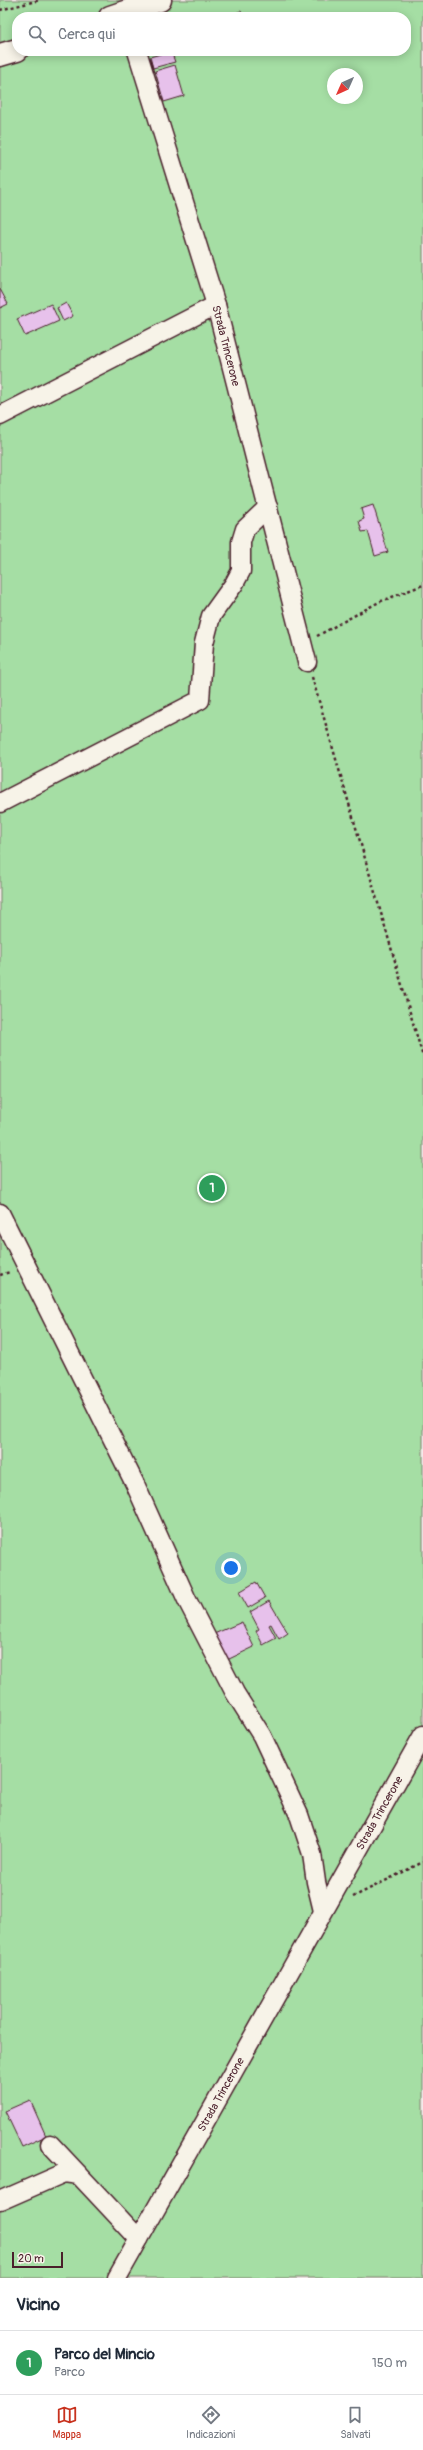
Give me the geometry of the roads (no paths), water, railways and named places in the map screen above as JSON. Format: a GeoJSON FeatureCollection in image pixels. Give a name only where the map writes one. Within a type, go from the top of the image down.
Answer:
{"type":"FeatureCollection","features":[{"type":"Feature","properties":{"kind":"main road"},"geometry":{"type":"LineString","coordinates":[[128,12],[160,0]]}},
{"type":"Feature","properties":{"kind":"main road"},"geometry":{"type":"LineString","coordinates":[[0,55],[12,51]]}},
{"type":"Feature","properties":{"kind":"street","name":"Strada Trincerone"},"geometry":{"type":"LineString","coordinates":[[139,56],[216,305],[307,662]]}},
{"type":"Feature","properties":{"kind":"street"},"geometry":{"type":"LineString","coordinates":[[0,416],[216,305]]}},
{"type":"Feature","properties":{"kind":"street"},"geometry":{"type":"LineString","coordinates":[[0,803],[200,700],[204,642],[211,616],[234,584],[241,571],[241,542],[245,529],[268,507]]}},
{"type":"Feature","properties":{"kind":"street"},"geometry":{"type":"LineString","coordinates":[[0,1213],[135,1484],[187,1600],[235,1693],[262,1736],[299,1814],[312,1854],[316,1882],[323,1911]]}},
{"type":"Feature","properties":{"kind":"street","name":"Strada Trincerone"},"geometry":{"type":"LineString","coordinates":[[117,2278],[423,1735]]}},
{"type":"Feature","properties":{"kind":"street"},"geometry":{"type":"LineString","coordinates":[[50,2144],[139,2239]]}},
{"type":"Feature","properties":{"kind":"street"},"geometry":{"type":"LineString","coordinates":[[0,2201],[64,2173],[79,2174]]}},
{"type":"Feature","properties":{"kind":"place","name":"Parco del Mincio"},"geometry":{"type":"Point","coordinates":[212,1188]}}]}
